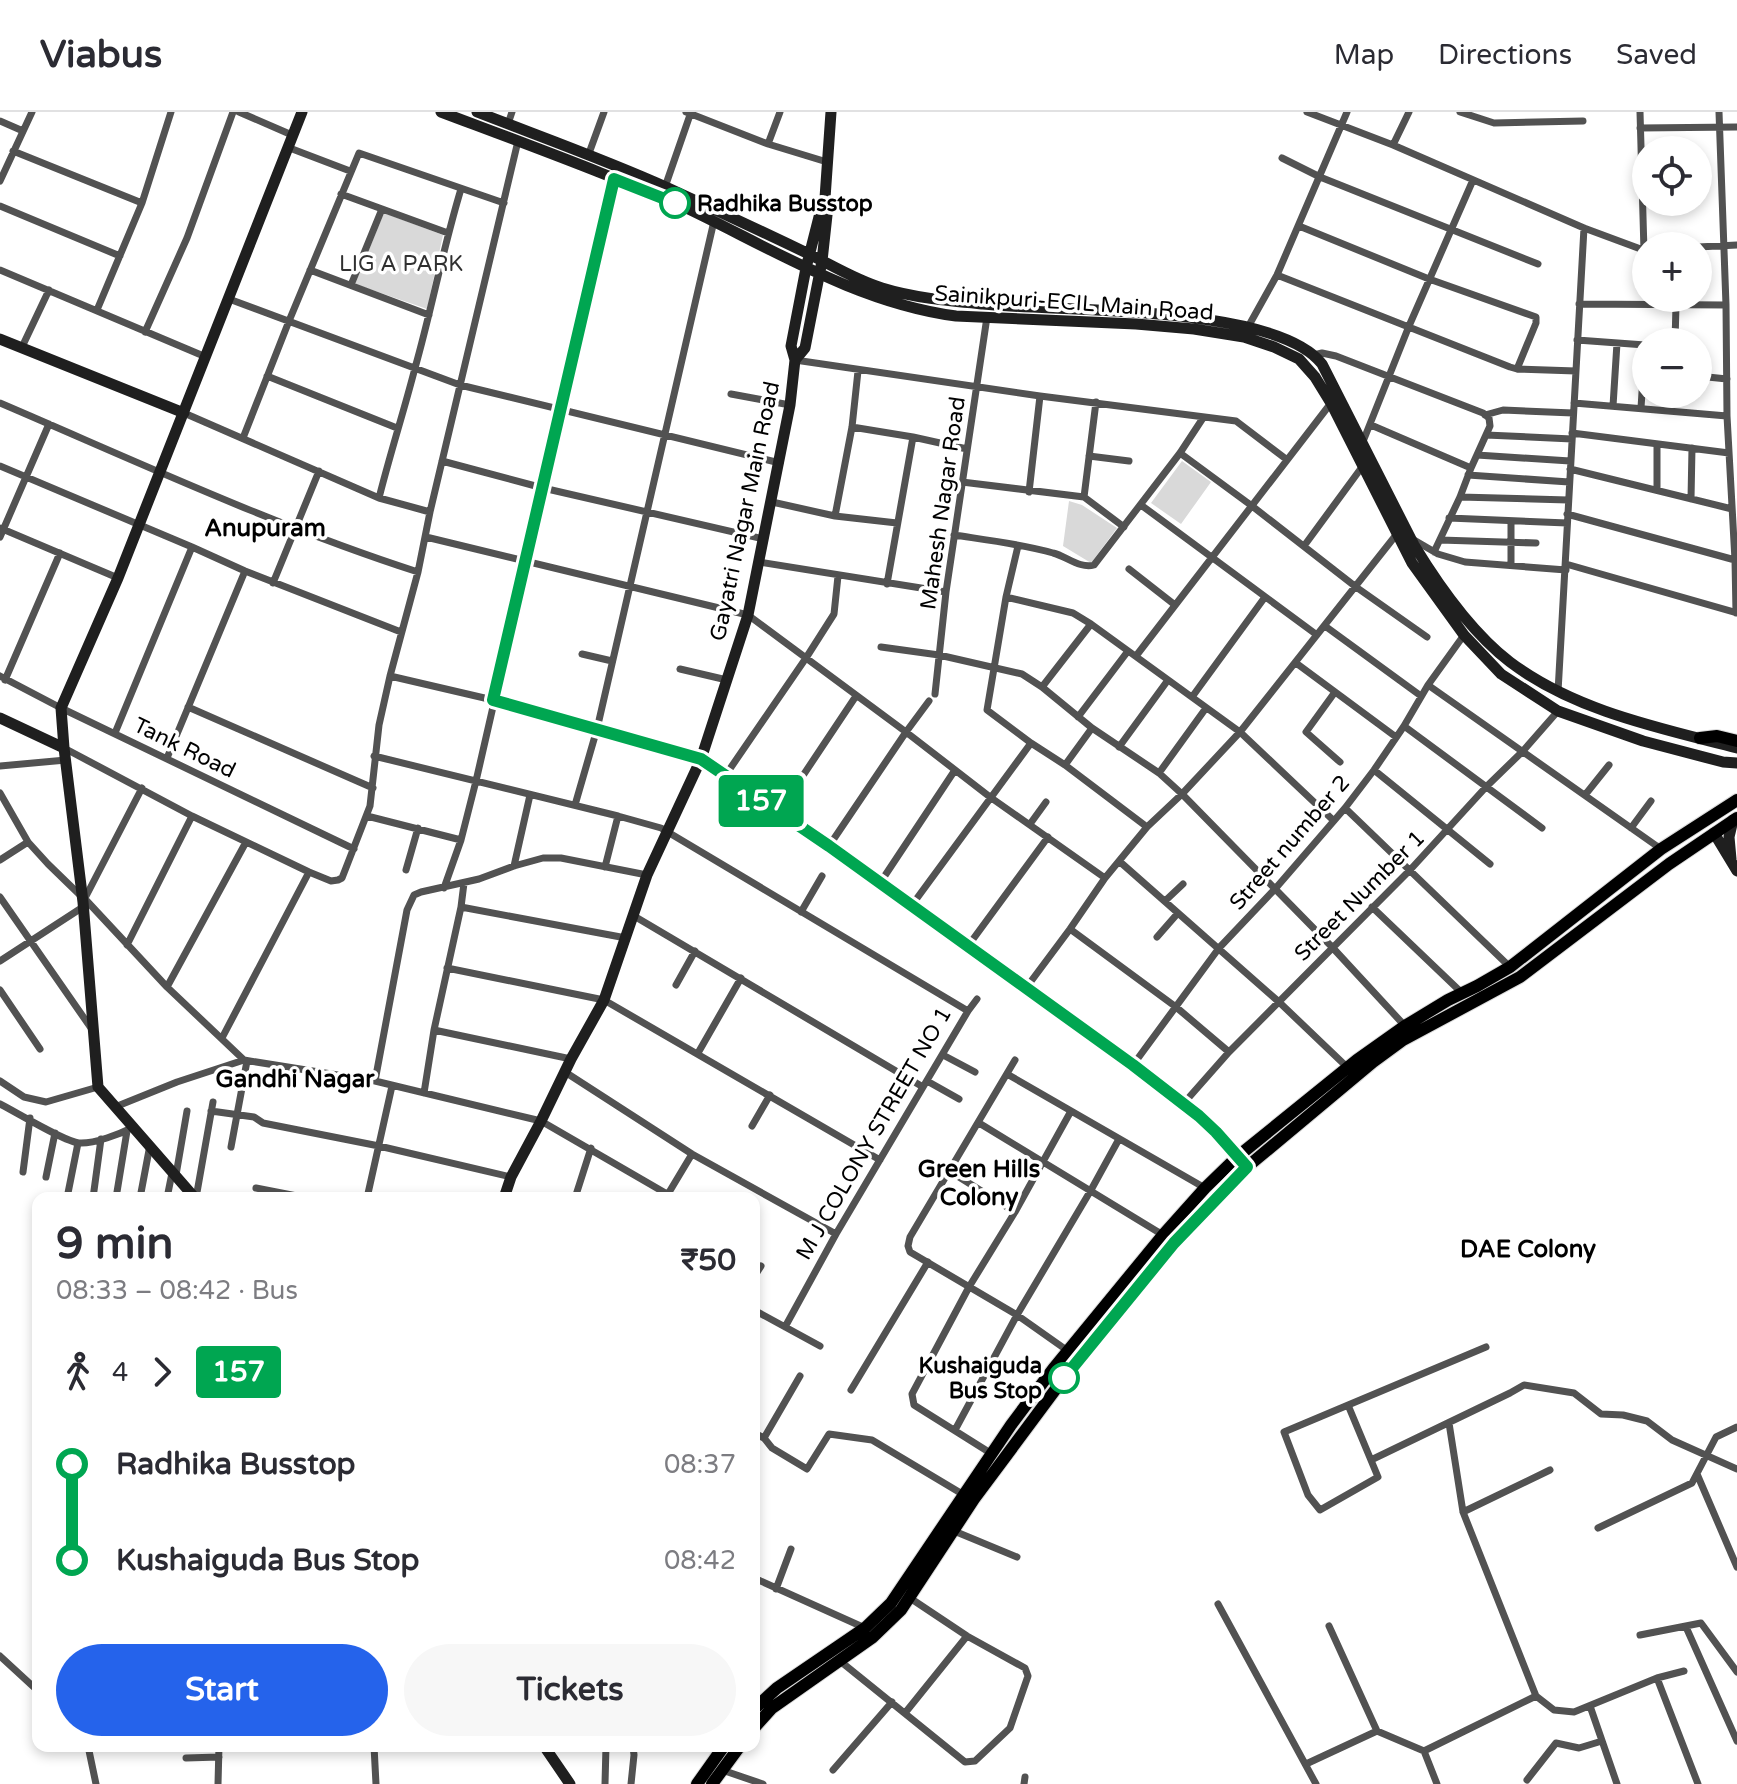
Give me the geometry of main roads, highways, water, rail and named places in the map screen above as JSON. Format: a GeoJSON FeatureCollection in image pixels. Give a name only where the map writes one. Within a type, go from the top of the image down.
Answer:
{"type":"FeatureCollection","features":[{"type":"Feature","properties":{"kind":"main road"},"geometry":{"type":"LineString","coordinates":[[1700,738],[1717,736],[1737,741]]}},
{"type":"Feature","properties":{"kind":"main road"},"geometry":{"type":"LineString","coordinates":[[760,1704],[777,1688],[865,1628],[891,1603],[1011,1425],[1068,1351],[1163,1235],[1237,1157],[1347,1067],[1405,1026],[1510,967],[1661,849],[1737,800]]}},
{"type":"Feature","properties":{"kind":"main road"},"geometry":{"type":"LineString","coordinates":[[760,1721],[772,1708],[893,1620],[974,1499],[1090,1346],[1174,1243],[1247,1167],[1358,1073],[1403,1040],[1520,977],[1615,904],[1735,819]]}},
{"type":"Feature","properties":{"kind":"main road"},"geometry":{"type":"LineString","coordinates":[[697,1784],[720,1752]]}},
{"type":"Feature","properties":{"kind":"main road"},"geometry":{"type":"LineString","coordinates":[[712,1784],[736,1752]]}},
{"type":"Feature","properties":{"kind":"place","name":"Radhika Busstop"},"geometry":{"type":"Point","coordinates":[675,203]}},
{"type":"Feature","properties":{"kind":"place","name":"Kushaiguda Bus Stop"},"geometry":{"type":"Point","coordinates":[1064,1378]}},
{"type":"Feature","properties":{"kind":"district","name":"Anupuram"},"geometry":{"type":"Point","coordinates":[265,528]}},
{"type":"Feature","properties":{"kind":"district","name":"Gandhi Nagar"},"geometry":{"type":"Point","coordinates":[295,1079]}},
{"type":"Feature","properties":{"kind":"district","name":"Green Hills Colony"},"geometry":{"type":"Point","coordinates":[979,1183]}},
{"type":"Feature","properties":{"kind":"district","name":"DAE Colony"},"geometry":{"type":"Point","coordinates":[1528,1249]}},
{"type":"Feature","properties":{"kind":"park label","name":"LIG A PARK"},"geometry":{"type":"Point","coordinates":[401,263]}}]}
